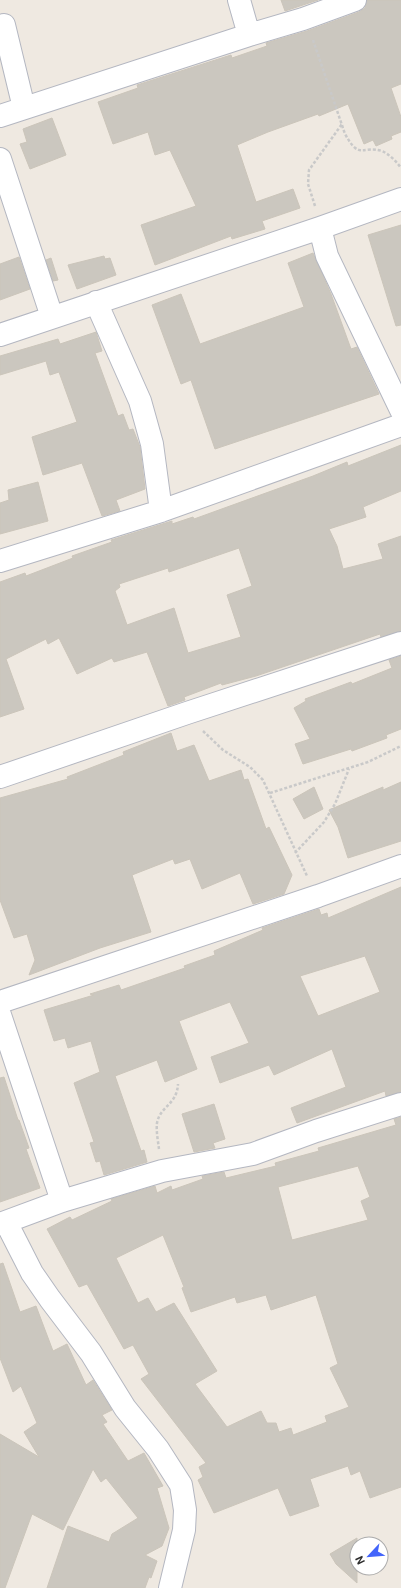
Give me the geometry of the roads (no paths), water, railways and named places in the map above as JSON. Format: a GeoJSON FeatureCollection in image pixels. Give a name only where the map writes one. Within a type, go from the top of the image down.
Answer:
{"type":"FeatureCollection","features":[{"type":"Feature","properties":{"kind":"street"},"geometry":{"type":"LineString","coordinates":[[239,0],[250,35]]}},
{"type":"Feature","properties":{"kind":"street"},"geometry":{"type":"LineString","coordinates":[[0,116],[303,19],[355,0]]}},
{"type":"Feature","properties":{"kind":"street"},"geometry":{"type":"LineString","coordinates":[[4,26],[24,108]]}},
{"type":"Feature","properties":{"kind":"street"},"geometry":{"type":"LineString","coordinates":[[0,159],[52,317]]}},
{"type":"Feature","properties":{"kind":"street"},"geometry":{"type":"LineString","coordinates":[[0,335],[320,228],[401,199]]}},
{"type":"Feature","properties":{"kind":"street"},"geometry":{"type":"LineString","coordinates":[[320,228],[327,256],[401,410]]}},
{"type":"Feature","properties":{"kind":"street"},"geometry":{"type":"LineString","coordinates":[[96,302],[140,401],[152,444],[161,511]]}},
{"type":"Feature","properties":{"kind":"street"},"geometry":{"type":"LineString","coordinates":[[0,561],[161,511],[401,425]]}},
{"type":"Feature","properties":{"kind":"street"},"geometry":{"type":"LineString","coordinates":[[0,777],[187,713],[401,643]]}},
{"type":"Feature","properties":{"kind":"street"},"geometry":{"type":"LineString","coordinates":[[0,1002],[318,896],[401,866]]}},
{"type":"Feature","properties":{"kind":"street"},"geometry":{"type":"LineString","coordinates":[[0,1015],[62,1201]]}},
{"type":"Feature","properties":{"kind":"street"},"geometry":{"type":"LineString","coordinates":[[170,1588],[184,1530],[185,1510],[181,1485],[158,1449],[125,1408],[91,1353],[32,1273],[3,1223],[62,1201],[162,1171],[253,1154],[316,1131],[401,1104]]}}]}
